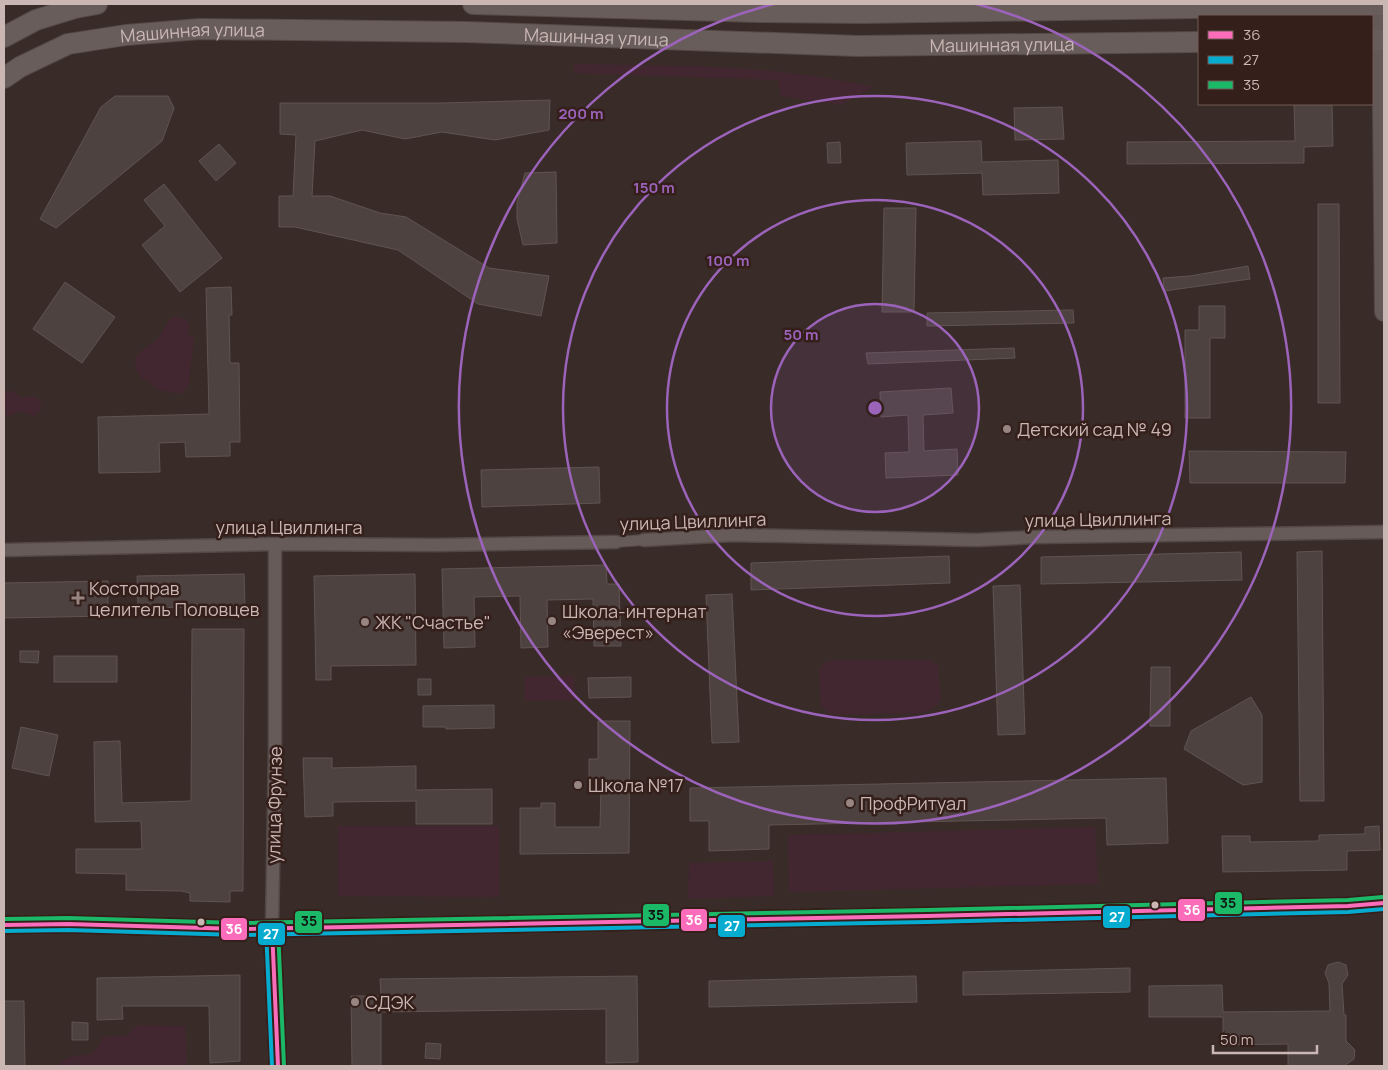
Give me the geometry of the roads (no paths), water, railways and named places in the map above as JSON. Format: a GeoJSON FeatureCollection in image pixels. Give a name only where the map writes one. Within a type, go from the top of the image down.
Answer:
{"type":"FeatureCollection","features":[{"type":"Feature","properties":{"kind":"main road"},"geometry":{"type":"LineString","coordinates":[[4,37],[36,20],[75,8],[97,4]]}},
{"type":"Feature","properties":{"kind":"main road","name":"Машинная улица"},"geometry":{"type":"LineString","coordinates":[[473,4],[862,13],[1261,5],[1382,5]]}},
{"type":"Feature","properties":{"kind":"main road"},"geometry":{"type":"LineString","coordinates":[[1382,5],[1379,40],[1384,312]]}},
{"type":"Feature","properties":{"kind":"main road","name":"Машинная улица"},"geometry":{"type":"LineString","coordinates":[[4,78],[20,67],[68,44],[126,35],[200,29],[466,32],[858,46],[1198,42]]}},
{"type":"Feature","properties":{"kind":"main road"},"geometry":{"type":"LineString","coordinates":[[4,925],[68,924],[272,928],[907,917],[1384,904]]}},
{"type":"Feature","properties":{"kind":"main road","name":"улица Фрунзе"},"geometry":{"type":"LineString","coordinates":[[272,928],[278,1066]]}},
{"type":"Feature","properties":{"kind":"street"},"geometry":{"type":"LineString","coordinates":[[758,12],[780,4]]}},
{"type":"Feature","properties":{"kind":"street","name":"улица Цвиллинга"},"geometry":{"type":"LineString","coordinates":[[4,550],[275,544],[438,545],[616,542],[732,535],[977,540],[1045,537],[1384,532]]}},
{"type":"Feature","properties":{"kind":"street","name":"улица Фрунзе"},"geometry":{"type":"LineString","coordinates":[[272,928],[275,750],[275,544]]}},
{"type":"Feature","properties":{"kind":"place","name":"Детский сад № 49"},"geometry":{"type":"Point","coordinates":[1007,429]}},
{"type":"Feature","properties":{"kind":"place","name":"Костоправ целитель Половцев"},"geometry":{"type":"Point","coordinates":[78,598]}},
{"type":"Feature","properties":{"kind":"place","name":"Школа-интернат «Эверест»"},"geometry":{"type":"Point","coordinates":[552,621]}},
{"type":"Feature","properties":{"kind":"place","name":"ЖК \"Счастье\""},"geometry":{"type":"Point","coordinates":[365,622]}},
{"type":"Feature","properties":{"kind":"place","name":"Школа №17"},"geometry":{"type":"Point","coordinates":[578,785]}},
{"type":"Feature","properties":{"kind":"place","name":"ПрофРитуал"},"geometry":{"type":"Point","coordinates":[850,803]}},
{"type":"Feature","properties":{"kind":"place","name":"СДЭК"},"geometry":{"type":"Point","coordinates":[355,1002]}}]}
